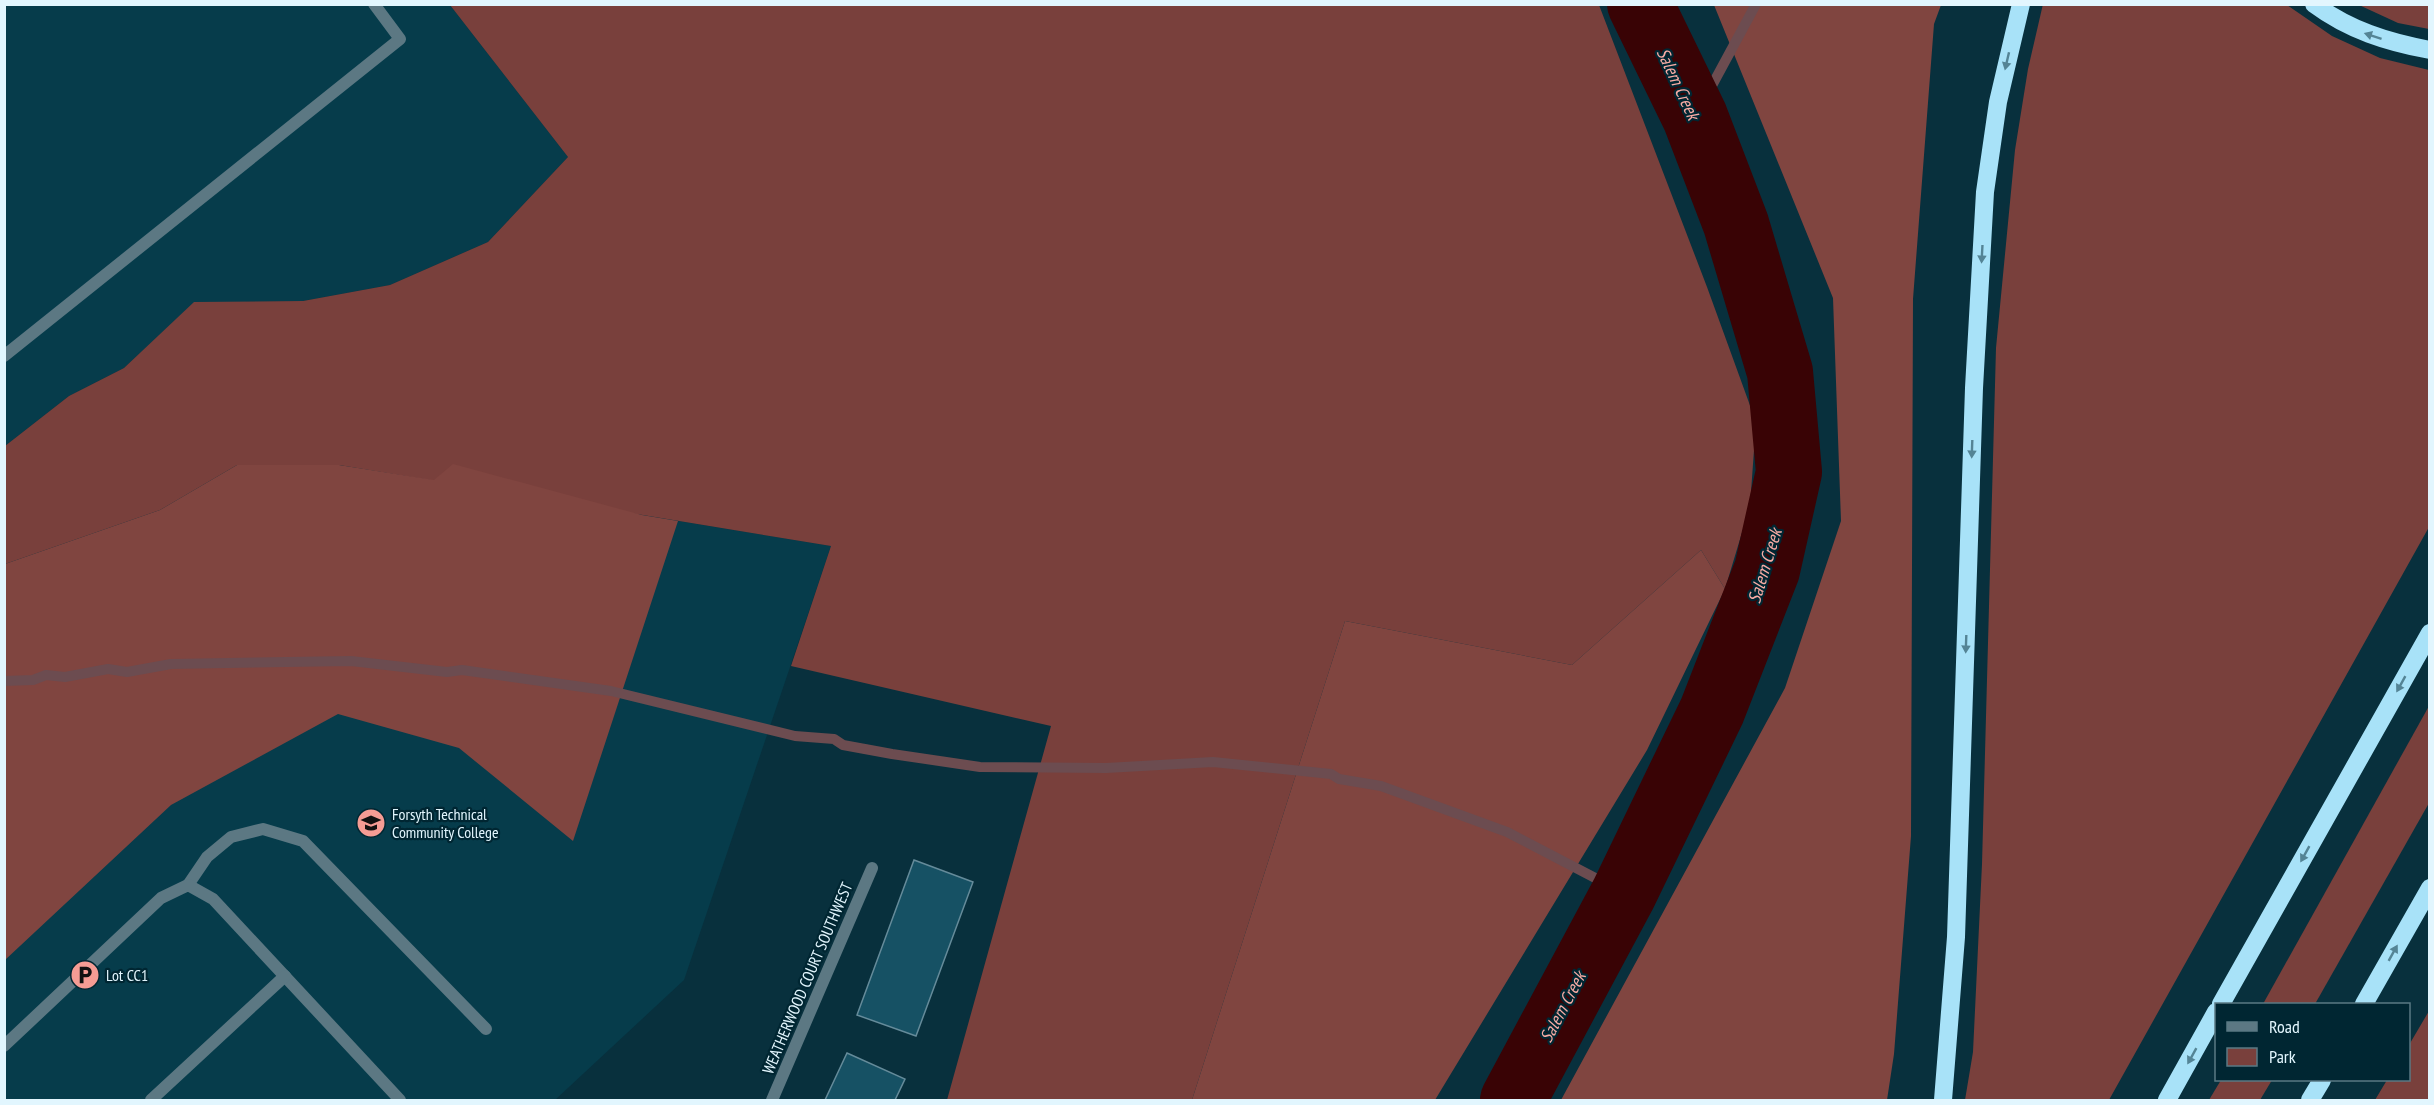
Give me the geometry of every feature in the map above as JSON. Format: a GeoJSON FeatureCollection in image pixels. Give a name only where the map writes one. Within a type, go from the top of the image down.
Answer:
{"type":"FeatureCollection","features":[{"type":"Feature","properties":{"kind":"highway"},"geometry":{"type":"LineString","coordinates":[[1943,1101],[1956,937],[1974,388],[1985,192],[1998,102],[2021,4]]}},
{"type":"Feature","properties":{"kind":"highway"},"geometry":{"type":"LineString","coordinates":[[2314,4],[2326,14],[2365,34],[2430,50]]}},
{"type":"Feature","properties":{"kind":"highway"},"geometry":{"type":"LineString","coordinates":[[2222,1003],[2430,633]]}},
{"type":"Feature","properties":{"kind":"highway"},"geometry":{"type":"LineString","coordinates":[[2365,1003],[2430,888]]}},
{"type":"Feature","properties":{"kind":"highway"},"geometry":{"type":"LineString","coordinates":[[2167,1101],[2215,1016]]}},
{"type":"Feature","properties":{"kind":"highway"},"geometry":{"type":"LineString","coordinates":[[2310,1101],[2321,1081]]}},
{"type":"Feature","properties":{"kind":"street"},"geometry":{"type":"LineString","coordinates":[[4,356],[400,39],[374,4]]}},
{"type":"Feature","properties":{"kind":"street"},"geometry":{"type":"LineString","coordinates":[[4,1046],[161,898],[188,885],[207,857],[231,837],[263,829],[303,841],[486,1029]]}},
{"type":"Feature","properties":{"kind":"street","name":"WEATHERWOOD COURT SOUTHWEST"},"geometry":{"type":"LineString","coordinates":[[772,1101],[872,868]]}},
{"type":"Feature","properties":{"kind":"street"},"geometry":{"type":"LineString","coordinates":[[188,885],[213,899],[400,1101]]}},
{"type":"Feature","properties":{"kind":"street"},"geometry":{"type":"LineString","coordinates":[[151,1101],[285,976]]}},
{"type":"Feature","properties":{"kind":"shaded area"},"geometry":{"type":"Polygon","coordinates":[[[5,5],[450,5],[568,157],[488,242],[390,285],[303,301],[194,303],[124,368],[69,396],[5,446],[5,5]]]}},
{"type":"Feature","properties":{"kind":"shaded area"},"geometry":{"type":"Polygon","coordinates":[[[1714,5],[1941,5],[1934,24],[1913,299],[1911,836],[1894,1054],[1887,1100],[1561,1100],[1785,688],[1841,521],[1833,298],[1714,5]]]}},
{"type":"Feature","properties":{"kind":"shaded area"},"geometry":{"type":"Polygon","coordinates":[[[453,464],[642,515],[678,521],[573,841],[459,748],[338,714],[171,805],[5,960],[5,564],[160,510],[237,465],[339,465],[434,480],[453,464]]]}},
{"type":"Feature","properties":{"kind":"shaded area","name":"Forsyth Technical Community College"},"geometry":{"type":"Polygon","coordinates":[[[642,515],[831,546],[684,980],[555,1100],[5,1100],[4,564],[642,515]]]}},
{"type":"Feature","properties":{"kind":"shaded area"},"geometry":{"type":"Polygon","coordinates":[[[1701,550],[1725,589],[1647,750],[1435,1100],[1192,1100],[1345,621],[1572,665],[1701,550]]]}},
{"type":"Feature","properties":{"kind":"green space"},"geometry":{"type":"Polygon","coordinates":[[[2043,4],[2287,5],[2332,36],[2380,58],[2429,70],[2429,527],[2109,1100],[1965,1100],[1973,1052],[1982,864],[1996,348],[2015,150],[2028,69],[2043,4]]]}},
{"type":"Feature","properties":{"kind":"green space"},"geometry":{"type":"Polygon","coordinates":[[[450,5],[1599,5],[1756,422],[1750,506],[1725,589],[1701,550],[1572,665],[1345,621],[1192,1100],[947,1100],[1051,726],[791,666],[831,546],[339,465],[237,465],[160,510],[5,564],[5,446],[69,396],[124,368],[194,302],[303,301],[390,285],[488,242],[568,157],[450,5]]]}},
{"type":"Feature","properties":{"kind":"green space"},"geometry":{"type":"Polygon","coordinates":[[[2359,5],[2429,5],[2429,29],[2398,23],[2359,5]]]}},
{"type":"Feature","properties":{"kind":"green space"},"geometry":{"type":"Polygon","coordinates":[[[2429,706],[2429,803],[2316,1003],[2264,1003],[2429,706]]]}},
{"type":"Feature","properties":{"kind":"green space"},"geometry":{"type":"Polygon","coordinates":[[[2429,1011],[2430,1096],[2427,1100],[2375,1100],[2386,1081],[2410,1081],[2410,1043],[2429,1011]]]}},
{"type":"Feature","properties":{"kind":"green space"},"geometry":{"type":"Polygon","coordinates":[[[2220,1081],[2271,1081],[2260,1100],[2209,1100],[2220,1081]]]}},
{"type":"Feature","properties":{"kind":"building"},"geometry":{"type":"Polygon","coordinates":[[[914,860],[973,882],[916,1036],[857,1015],[914,860]]]}},
{"type":"Feature","properties":{"kind":"building"},"geometry":{"type":"Polygon","coordinates":[[[847,1053],[905,1079],[895,1100],[825,1100],[847,1053]]]}},
{"type":"Feature","properties":{"kind":"waterway","name":"Salem Creek"},"geometry":{"type":"LineString","coordinates":[[1513,1100],[1624,893],[1712,711],[1767,570],[1789,472],[1780,372],[1736,224],[1695,117],[1640,4]]}},
{"type":"Feature","properties":{"kind":"waterway"},"geometry":{"type":"LineString","coordinates":[[1695,117],[1756,4]]}},
{"type":"Feature","properties":{"kind":"waterway"},"geometry":{"type":"LineString","coordinates":[[4,681],[33,680],[46,675],[65,677],[108,669],[127,672],[171,664],[351,661],[447,672],[462,670],[611,691],[795,736],[834,739],[843,745],[980,767],[1106,768],[1213,762],[1331,774],[1339,779],[1381,786],[1507,832],[1624,893]]}},
{"type":"Feature","properties":{"kind":"place","name":"Forsyth Technical Community College"},"geometry":{"type":"Point","coordinates":[371,823]}},
{"type":"Feature","properties":{"kind":"place","name":"Lot CC1"},"geometry":{"type":"Point","coordinates":[85,975]}}]}
